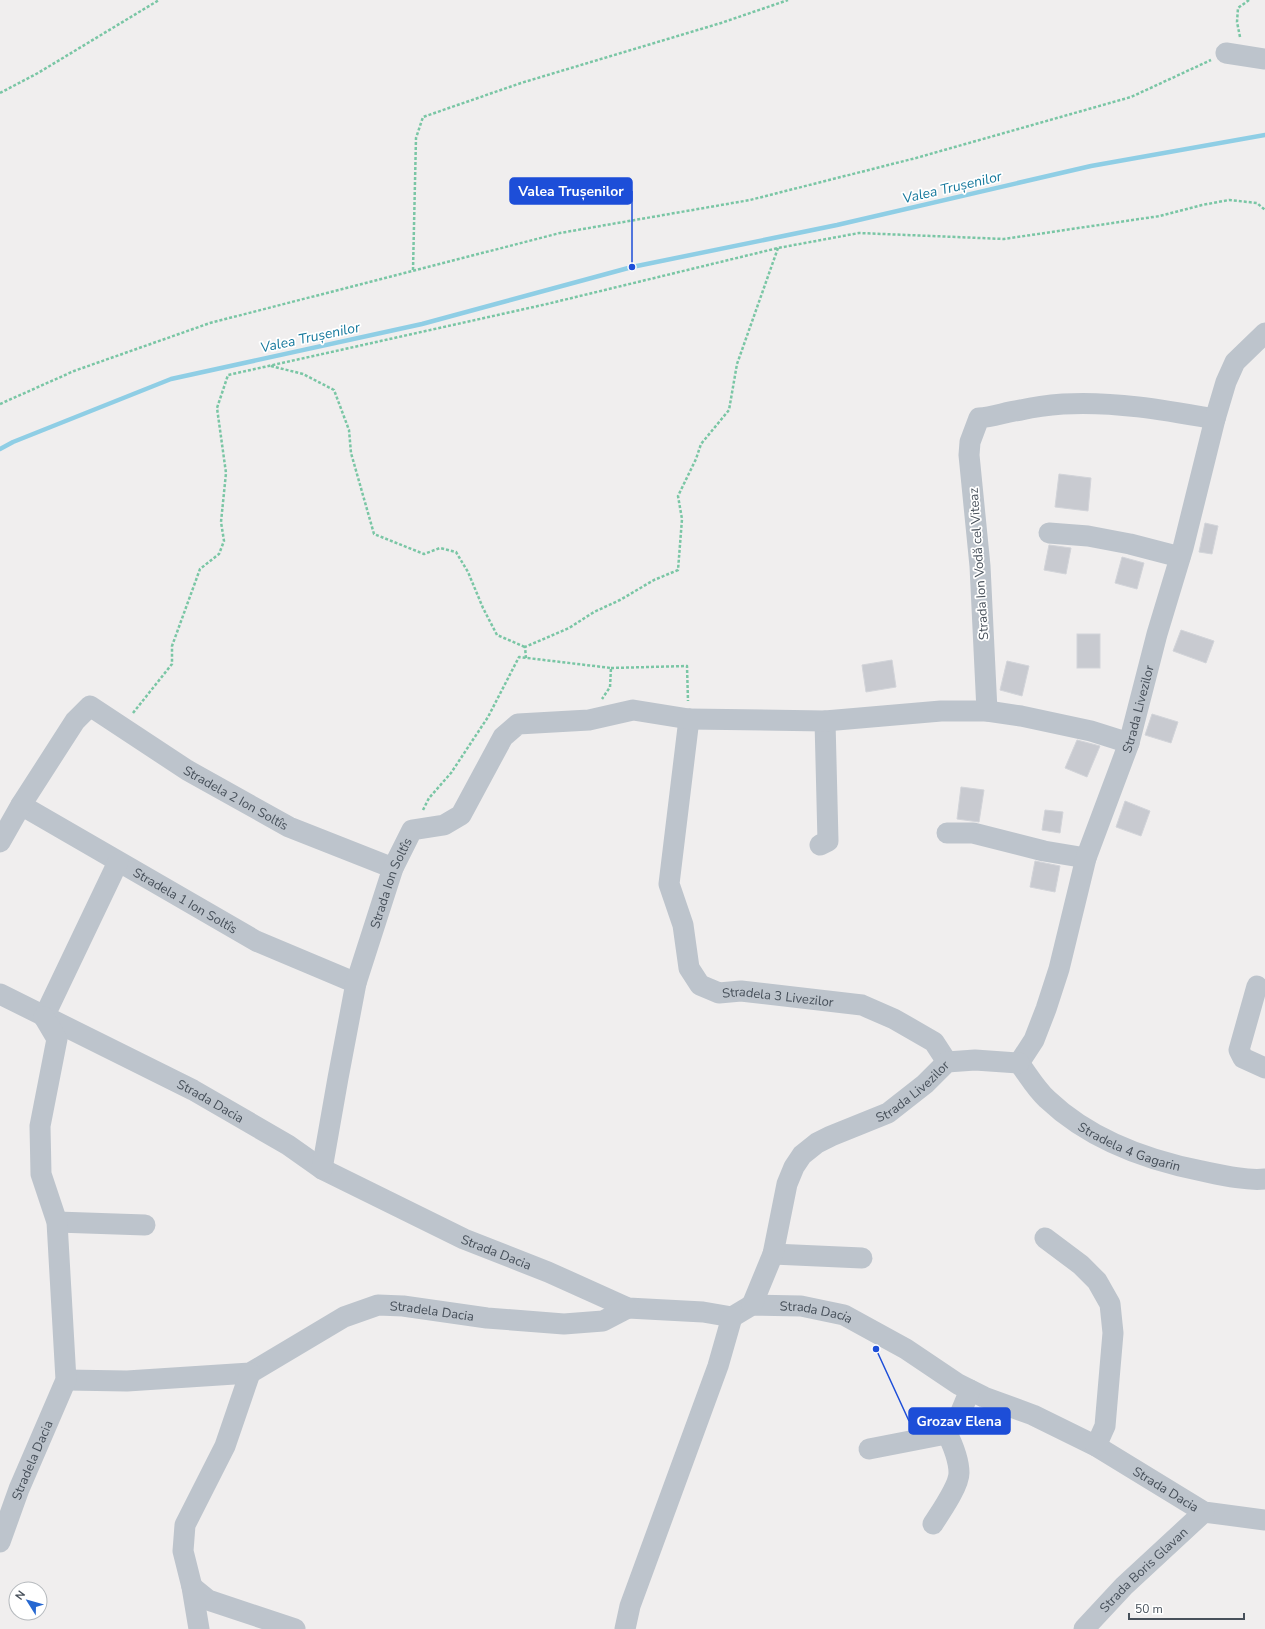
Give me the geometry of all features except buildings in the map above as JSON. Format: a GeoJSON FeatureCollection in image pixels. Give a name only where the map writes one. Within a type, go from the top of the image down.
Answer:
{"type":"FeatureCollection","features":[{"type":"Feature","properties":{"kind":"street"},"geometry":{"type":"LineString","coordinates":[[1234,54],[1265,59]]}},
{"type":"Feature","properties":{"kind":"street","name":"Strada Livezilor"},"geometry":{"type":"LineString","coordinates":[[752,1305],[773,1254],[787,1184],[794,1167],[802,1155],[817,1143],[830,1136],[888,1113],[925,1084],[947,1062],[975,1060],[1019,1063],[1034,1040],[1060,969],[1086,858],[1129,743],[1157,634],[1180,557],[1215,419],[1226,382],[1235,362],[1265,333]]}},
{"type":"Feature","properties":{"kind":"street","name":"Strada Ion Vodă cel Viteaz"},"geometry":{"type":"LineString","coordinates":[[987,711],[980,566],[969,455],[970,442],[979,418],[989,418],[1020,410],[1062,404],[1097,403],[1151,408],[1215,419]]}},
{"type":"Feature","properties":{"kind":"street"},"geometry":{"type":"LineString","coordinates":[[1049,533],[1088,536],[1130,544],[1180,557]]}},
{"type":"Feature","properties":{"kind":"street","name":"Stradela 2 Ion Soltîs"},"geometry":{"type":"LineString","coordinates":[[21,805],[75,721],[90,706],[187,770],[289,827],[393,868]]}},
{"type":"Feature","properties":{"kind":"street","name":"Strada Ion Soltîs"},"geometry":{"type":"LineString","coordinates":[[322,1169],[356,983],[393,868],[412,830],[444,825],[461,815],[503,737],[518,724],[589,720],[633,710],[689,719]]}},
{"type":"Feature","properties":{"kind":"street"},"geometry":{"type":"LineString","coordinates":[[689,719],[825,721],[941,711],[987,711],[1021,716],[1091,732],[1129,743]]}},
{"type":"Feature","properties":{"kind":"street","name":"Stradela 3 Livezilor"},"geometry":{"type":"LineString","coordinates":[[689,719],[669,884],[683,925],[689,968],[700,985],[719,993],[741,991],[862,1005],[894,1019],[934,1042],[947,1062]]}},
{"type":"Feature","properties":{"kind":"street"},"geometry":{"type":"LineString","coordinates":[[820,845],[828,841],[825,721]]}},
{"type":"Feature","properties":{"kind":"street"},"geometry":{"type":"LineString","coordinates":[[0,842],[21,805]]}},
{"type":"Feature","properties":{"kind":"street","name":"Stradela 1 Ion Soltîs"},"geometry":{"type":"LineString","coordinates":[[21,805],[256,941],[356,983]]}},
{"type":"Feature","properties":{"kind":"street"},"geometry":{"type":"LineString","coordinates":[[947,833],[973,833],[1044,851],[1086,858]]}},
{"type":"Feature","properties":{"kind":"street"},"geometry":{"type":"LineString","coordinates":[[118,862],[44,1017],[57,1039],[40,1126],[41,1174],[57,1222],[146,1225]]}},
{"type":"Feature","properties":{"kind":"street"},"geometry":{"type":"LineString","coordinates":[[1257,986],[1239,1050],[1243,1058],[1265,1068]]}},
{"type":"Feature","properties":{"kind":"street","name":"Strada Dacia"},"geometry":{"type":"LineString","coordinates":[[0,994],[193,1090],[288,1145],[322,1169],[464,1240],[548,1272],[628,1308],[703,1312],[732,1317]]}},
{"type":"Feature","properties":{"kind":"street","name":"Stradela 4 Gagarin"},"geometry":{"type":"LineString","coordinates":[[1019,1063],[1047,1099],[1083,1127],[1115,1145],[1172,1165],[1223,1176],[1265,1179]]}},
{"type":"Feature","properties":{"kind":"street","name":"Stradela Dacia"},"geometry":{"type":"LineString","coordinates":[[0,1542],[19,1489],[66,1380],[57,1222]]}},
{"type":"Feature","properties":{"kind":"street"},"geometry":{"type":"LineString","coordinates":[[1045,1238],[1081,1265],[1098,1281],[1110,1304],[1113,1333],[1105,1426],[1096,1446]]}},
{"type":"Feature","properties":{"kind":"street"},"geometry":{"type":"LineString","coordinates":[[773,1254],[862,1258]]}},
{"type":"Feature","properties":{"kind":"street"},"geometry":{"type":"LineString","coordinates":[[625,1629],[630,1606],[718,1366],[732,1317],[752,1305]]}},
{"type":"Feature","properties":{"kind":"street","name":"Strada Dacia"},"geometry":{"type":"LineString","coordinates":[[752,1305],[801,1306],[844,1315],[906,1349],[958,1384],[984,1397],[1033,1415],[1096,1446],[1204,1512],[1265,1520]]}},
{"type":"Feature","properties":{"kind":"street","name":"Stradela Dacia"},"geometry":{"type":"LineString","coordinates":[[66,1380],[127,1381],[250,1373],[344,1317],[378,1306],[403,1306],[487,1318],[564,1324],[603,1321],[628,1308]]}},
{"type":"Feature","properties":{"kind":"street"},"geometry":{"type":"LineString","coordinates":[[199,1629],[192,1587],[183,1551],[185,1525],[225,1446],[250,1373]]}},
{"type":"Feature","properties":{"kind":"street"},"geometry":{"type":"LineString","coordinates":[[869,1449],[941,1435],[952,1426],[960,1414],[970,1390]]}},
{"type":"Feature","properties":{"kind":"street"},"geometry":{"type":"LineString","coordinates":[[933,1524],[949,1498],[959,1474],[951,1441],[946,1431]]}},
{"type":"Feature","properties":{"kind":"street","name":"Strada Boris Glavan"},"geometry":{"type":"LineString","coordinates":[[1084,1629],[1124,1586],[1204,1512]]}},
{"type":"Feature","properties":{"kind":"street"},"geometry":{"type":"LineString","coordinates":[[192,1587],[208,1600],[295,1629]]}},
{"type":"Feature","properties":{"kind":"path"},"geometry":{"type":"LineString","coordinates":[[0,94],[38,73],[159,0]]}},
{"type":"Feature","properties":{"kind":"path"},"geometry":{"type":"LineString","coordinates":[[413,270],[416,138],[423,117],[521,84],[721,23],[788,0]]}},
{"type":"Feature","properties":{"kind":"path"},"geometry":{"type":"LineString","coordinates":[[0,404],[74,371],[210,323],[560,233],[750,200],[916,158],[1131,97],[1234,54],[1238,22],[1238,8],[1249,0]]}},
{"type":"Feature","properties":{"kind":"path"},"geometry":{"type":"LineString","coordinates":[[119,725],[138,708],[172,664],[172,646],[200,569],[219,554],[224,541],[221,522],[226,473],[217,408],[228,375],[547,304],[778,248],[859,233],[1004,239],[1160,216],[1202,205],[1229,200],[1258,203],[1265,210]]}},
{"type":"Feature","properties":{"kind":"path"},"geometry":{"type":"LineString","coordinates":[[269,366],[303,374],[334,390],[349,430],[351,453],[374,534],[424,554],[440,548],[456,552],[468,572],[483,608],[497,635],[525,647],[569,628],[594,612],[620,600],[654,580],[678,570],[682,519],[678,496],[696,459],[701,444],[729,410],[737,364],[778,248]]}},
{"type":"Feature","properties":{"kind":"path"},"geometry":{"type":"LineString","coordinates":[[525,647],[526,658]]}},
{"type":"Feature","properties":{"kind":"path"},"geometry":{"type":"LineString","coordinates":[[611,668],[687,666],[689,719]]}},
{"type":"Feature","properties":{"kind":"waterway","name":"Valea Trușenilor"},"geometry":{"type":"LineString","coordinates":[[0,449],[13,442],[171,379],[422,324],[632,267],[837,225],[1091,166],[1265,135]]}},
{"type":"Feature","properties":{"kind":"place","name":"Valea Trușenilor"},"geometry":{"type":"Point","coordinates":[632,267]}},
{"type":"Feature","properties":{"kind":"place","name":"Grozav Elena"},"geometry":{"type":"Point","coordinates":[876,1349]}}]}
